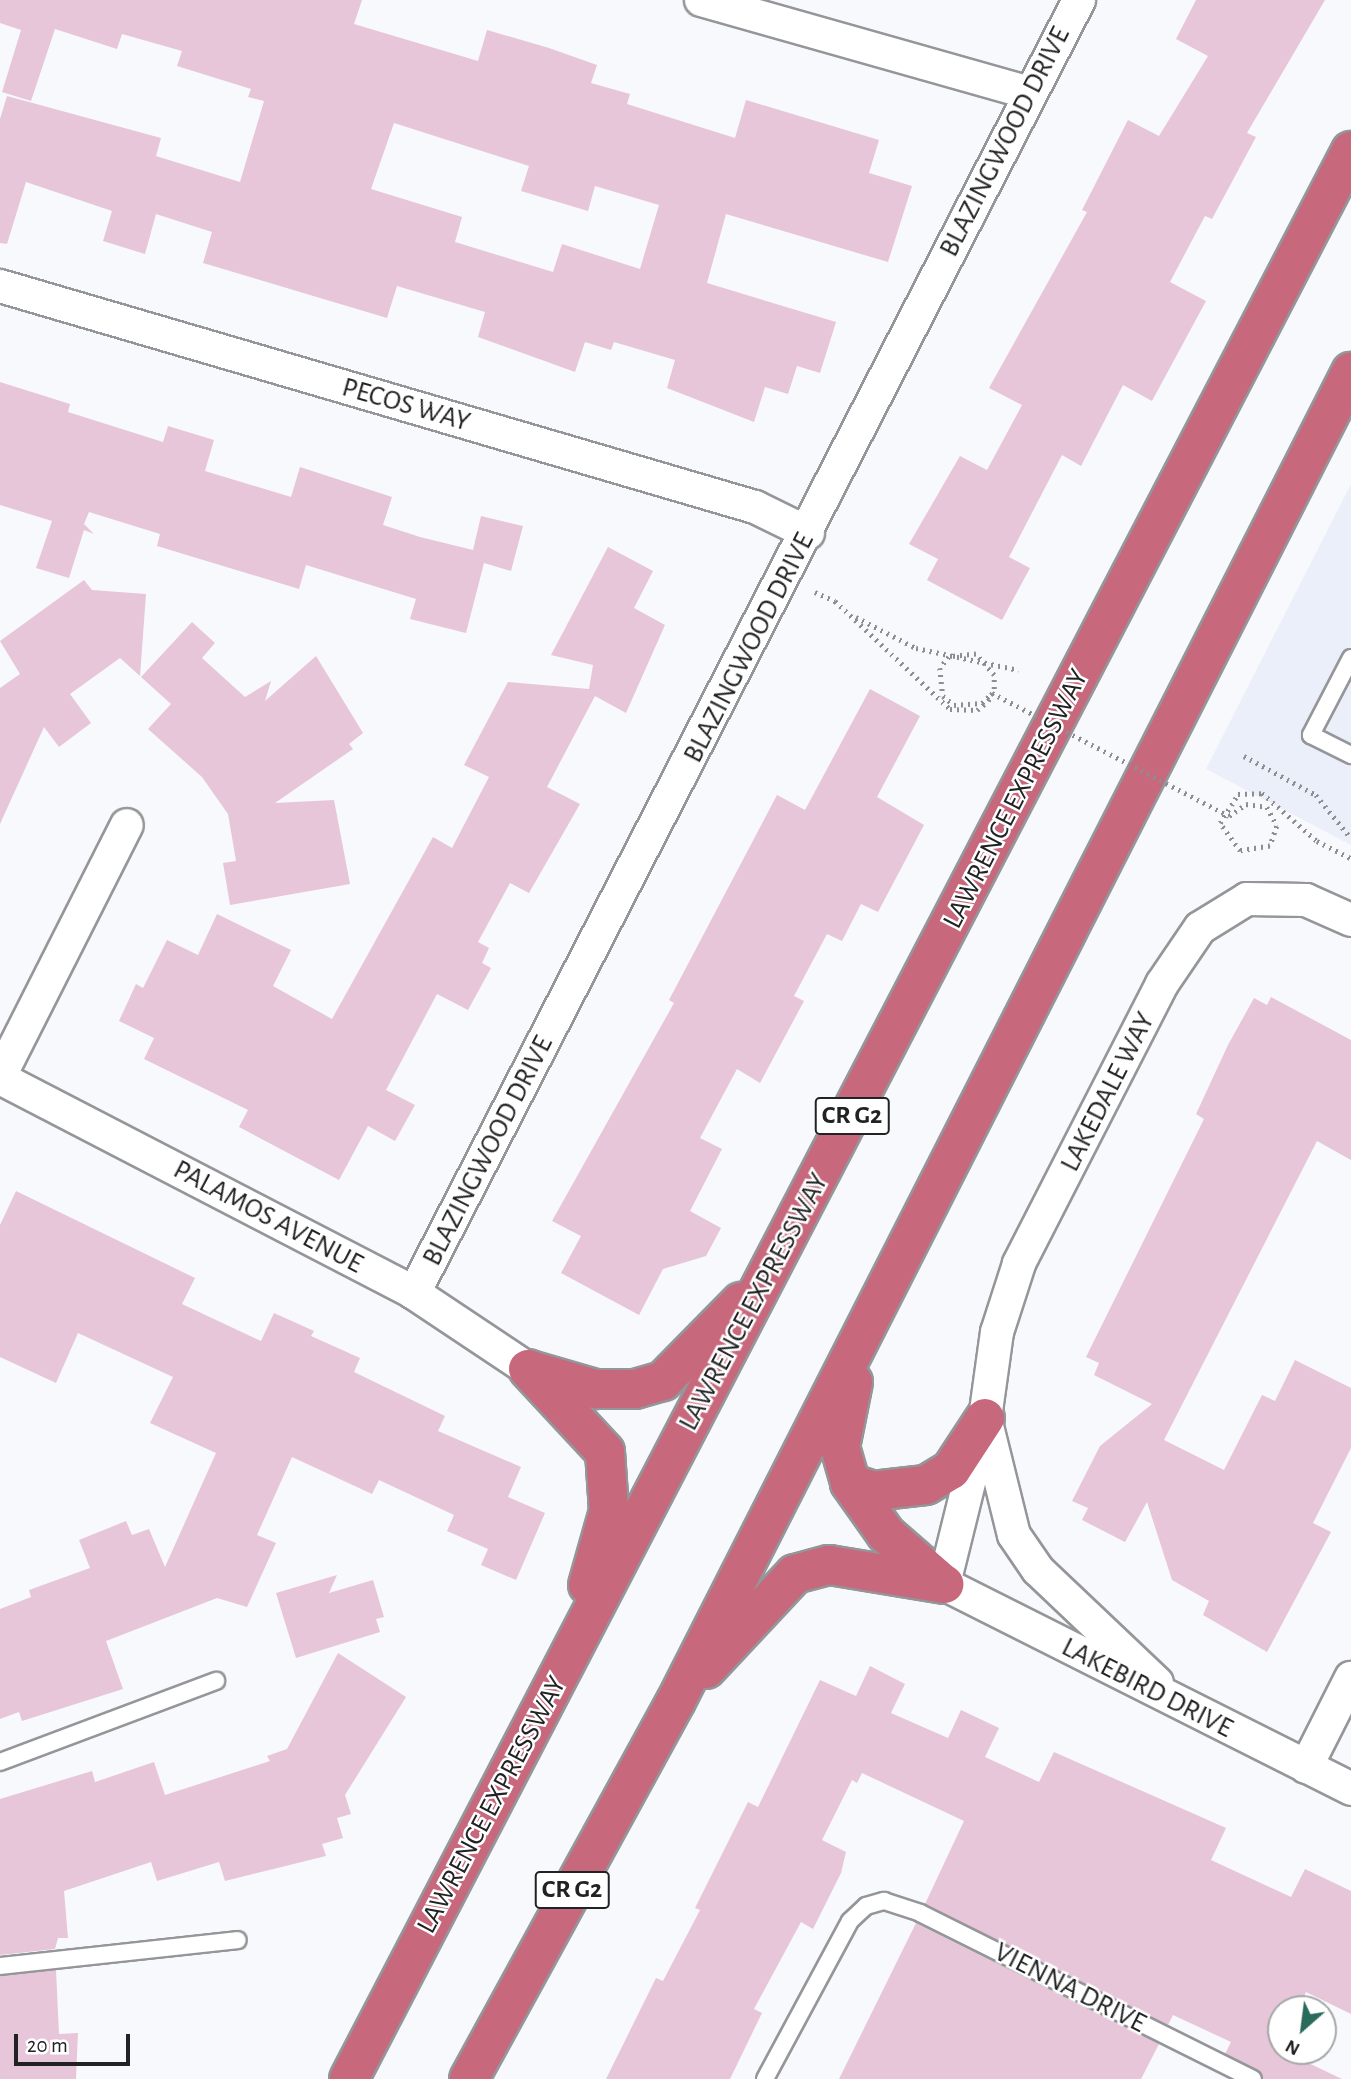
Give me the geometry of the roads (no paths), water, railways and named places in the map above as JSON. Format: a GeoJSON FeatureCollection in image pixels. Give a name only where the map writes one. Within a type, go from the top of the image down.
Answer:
{"type":"FeatureCollection","features":[{"type":"Feature","properties":{"kind":"highway","name":"LAWRENCE EXPRESSWAY"},"geometry":{"type":"LineString","coordinates":[[348,2079],[771,1272],[1351,151]]}},
{"type":"Feature","properties":{"kind":"highway","name":"CR G2"},"geometry":{"type":"LineString","coordinates":[[469,2079],[676,1701],[1351,372]]}},
{"type":"Feature","properties":{"kind":"highway"},"geometry":{"type":"LineString","coordinates":[[528,1369],[596,1389],[635,1390],[663,1381],[771,1272]]}},
{"type":"Feature","properties":{"kind":"highway"},"geometry":{"type":"LineString","coordinates":[[871,1321],[841,1447],[850,1483],[886,1534],[944,1584]]}},
{"type":"Feature","properties":{"kind":"highway"},"geometry":{"type":"LineString","coordinates":[[528,1369],[591,1433],[605,1452],[611,1479],[609,1511],[567,1661]]}},
{"type":"Feature","properties":{"kind":"highway"},"geometry":{"type":"LineString","coordinates":[[850,1483],[873,1491],[926,1485],[951,1470],[985,1418]]}},
{"type":"Feature","properties":{"kind":"highway"},"geometry":{"type":"LineString","coordinates":[[676,1701],[795,1574],[829,1565],[944,1584]]}},
{"type":"Feature","properties":{"kind":"street"},"geometry":{"type":"LineString","coordinates":[[701,0],[1027,92]]}},
{"type":"Feature","properties":{"kind":"street","name":"BLAZINGWOOD DRIVE"},"geometry":{"type":"LineString","coordinates":[[414,1293],[808,533],[1027,92],[1079,0]]}},
{"type":"Feature","properties":{"kind":"street","name":"PECOS WAY"},"geometry":{"type":"LineString","coordinates":[[0,286],[755,507],[808,533]]}},
{"type":"Feature","properties":{"kind":"street"},"geometry":{"type":"LineString","coordinates":[[0,1077],[127,825]]}},
{"type":"Feature","properties":{"kind":"street","name":"LAKEDALE WAY"},"geometry":{"type":"LineString","coordinates":[[944,1584],[985,1418],[997,1332],[1019,1264],[1163,984],[1200,928],[1247,899],[1306,900],[1351,920]]}},
{"type":"Feature","properties":{"kind":"street","name":"PALAMOS AVENUE"},"geometry":{"type":"LineString","coordinates":[[0,1077],[414,1293],[528,1369]]}},
{"type":"Feature","properties":{"kind":"street","name":"LAKEDALE WAY"},"geometry":{"type":"LineString","coordinates":[[985,1418],[1014,1535],[1038,1570],[1183,1709]]}},
{"type":"Feature","properties":{"kind":"street","name":"LAKEBIRD DRIVE"},"geometry":{"type":"LineString","coordinates":[[944,1584],[1183,1709],[1351,1788]]}},
{"type":"Feature","properties":{"kind":"street"},"geometry":{"type":"LineString","coordinates":[[1306,1767],[1351,1678]]}},
{"type":"Feature","properties":{"kind":"lane"},"geometry":{"type":"LineString","coordinates":[[1351,659],[1311,735],[1351,755]]}},
{"type":"Feature","properties":{"kind":"lane"},"geometry":{"type":"LineString","coordinates":[[0,1762],[216,1681]]}},
{"type":"Feature","properties":{"kind":"lane","name":"VIENNA DRIVE"},"geometry":{"type":"LineString","coordinates":[[765,2079],[850,1921],[866,1906],[884,1901],[920,1913],[1253,2079]]}},
{"type":"Feature","properties":{"kind":"lane"},"geometry":{"type":"LineString","coordinates":[[0,1966],[238,1940]]}}]}
